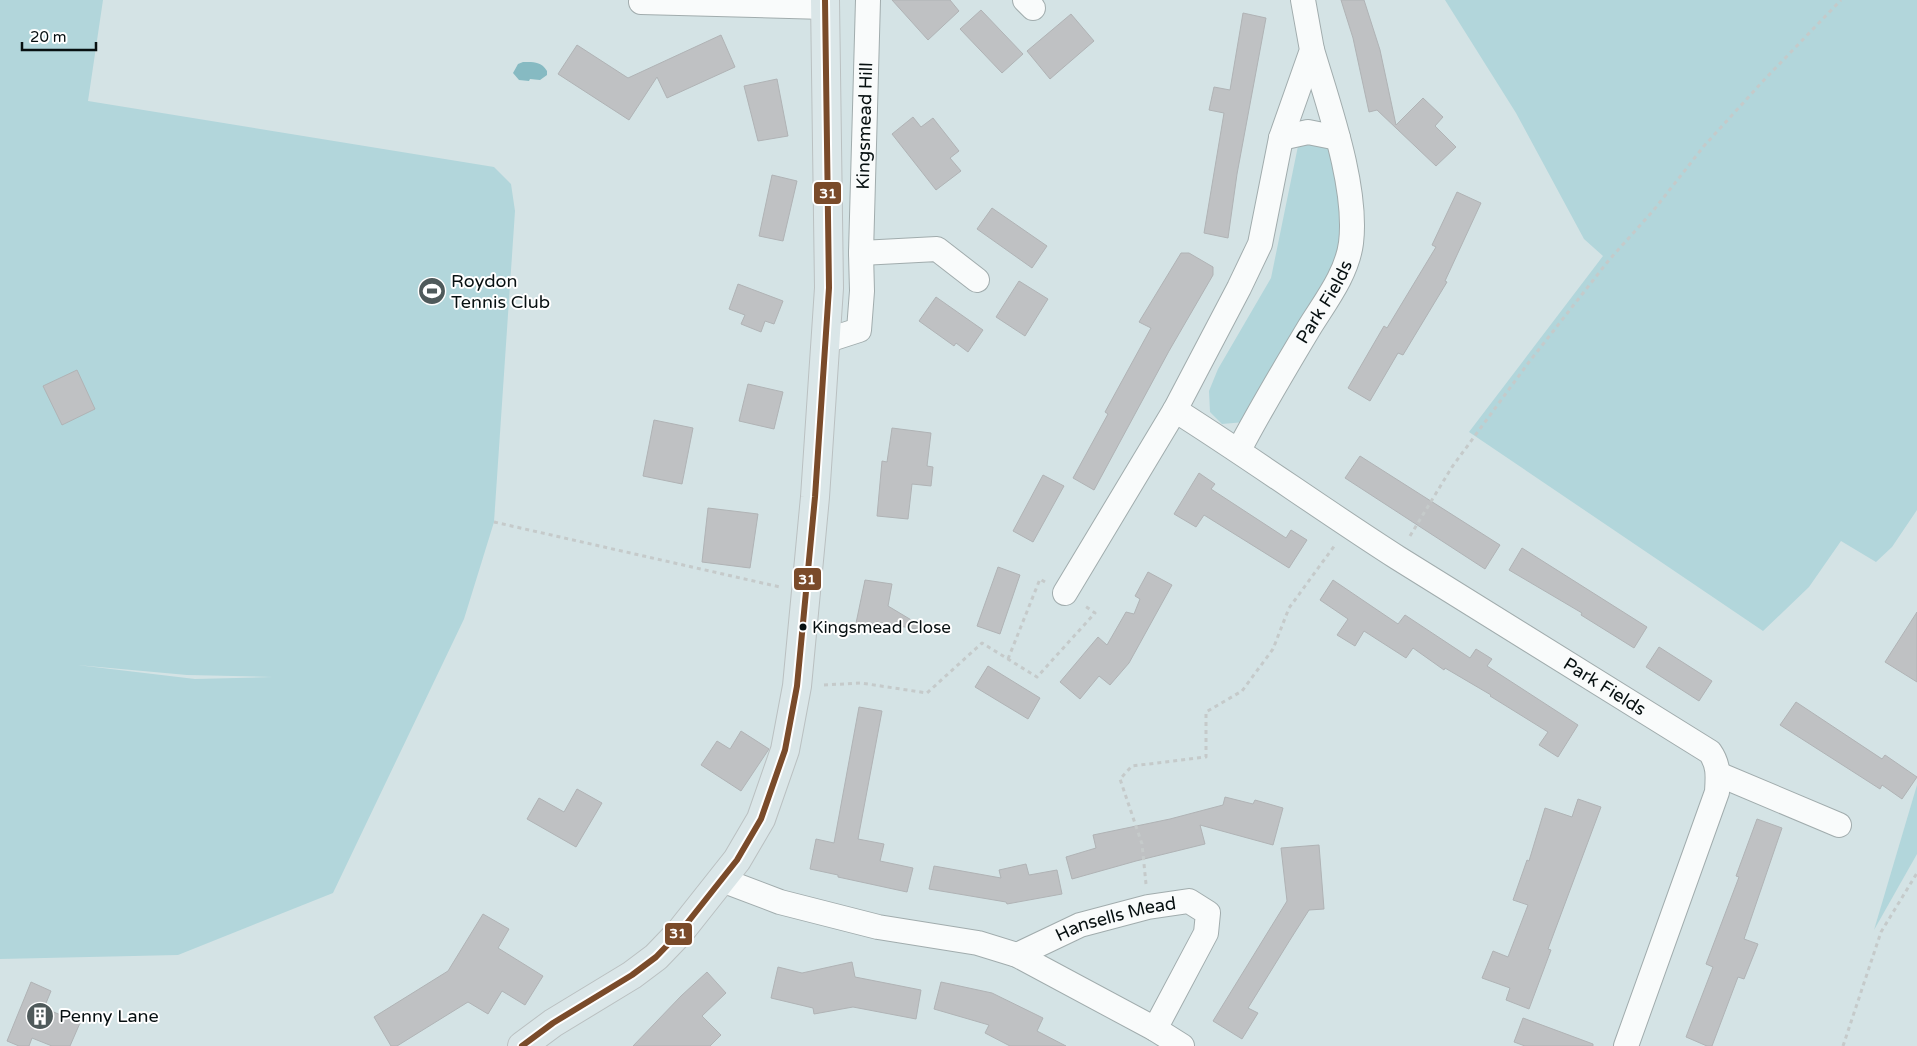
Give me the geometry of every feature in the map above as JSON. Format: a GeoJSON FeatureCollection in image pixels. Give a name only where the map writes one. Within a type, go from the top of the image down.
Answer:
{"type":"FeatureCollection","features":[{"type":"Feature","properties":{"kind":"main road"},"geometry":{"type":"LineString","coordinates":[[522,1046],[553,1023],[632,975],[656,956],[680,932],[737,860],[761,819],[785,750],[797,686],[815,496],[829,288],[825,3]]}},
{"type":"Feature","properties":{"kind":"street","name":"Kingsmead Hill"},"geometry":{"type":"LineString","coordinates":[[826,341],[859,330],[862,291],[861,253],[868,0]]}},
{"type":"Feature","properties":{"kind":"street","name":"Park Fields"},"geometry":{"type":"LineString","coordinates":[[1239,450],[1255,419],[1343,272],[1351,244],[1352,211],[1338,138],[1312,50],[1303,0]]}},
{"type":"Feature","properties":{"kind":"street"},"geometry":{"type":"LineString","coordinates":[[641,2],[825,3]]}},
{"type":"Feature","properties":{"kind":"street","name":"Park Fields"},"geometry":{"type":"LineString","coordinates":[[1064,593],[1175,410],[1260,244],[1281,138],[1312,50]]}},
{"type":"Feature","properties":{"kind":"street"},"geometry":{"type":"LineString","coordinates":[[1281,138],[1308,132],[1338,138]]}},
{"type":"Feature","properties":{"kind":"street"},"geometry":{"type":"LineString","coordinates":[[861,253],[937,249],[977,280]]}},
{"type":"Feature","properties":{"kind":"street","name":"Park Fields"},"geometry":{"type":"LineString","coordinates":[[1175,410],[1239,450],[1349,527],[1710,752],[1716,761],[1718,774],[1717,792],[1626,1046]]}},
{"type":"Feature","properties":{"kind":"street"},"geometry":{"type":"LineString","coordinates":[[1718,774],[1839,825]]}},
{"type":"Feature","properties":{"kind":"street","name":"Hansells Mead"},"geometry":{"type":"LineString","coordinates":[[722,880],[789,904],[878,926],[978,943],[1017,955],[1155,1029],[1182,1046]]}},
{"type":"Feature","properties":{"kind":"street","name":"Hansells Mead"},"geometry":{"type":"LineString","coordinates":[[1017,955],[1080,925],[1148,907],[1189,901],[1208,913],[1206,933],[1155,1029]]}},
{"type":"Feature","properties":{"kind":"path"},"geometry":{"type":"LineString","coordinates":[[1398,558],[1452,467],[1529,362],[1609,260],[1653,211],[1704,146],[1840,0]]}},
{"type":"Feature","properties":{"kind":"path"},"geometry":{"type":"LineString","coordinates":[[494,522],[805,592]]}},
{"type":"Feature","properties":{"kind":"path"},"geometry":{"type":"LineString","coordinates":[[1148,907],[1142,844],[1120,779],[1132,766],[1206,757],[1206,712],[1242,691],[1273,649],[1289,608],[1349,527]]}},
{"type":"Feature","properties":{"kind":"path"},"geometry":{"type":"LineString","coordinates":[[797,686],[861,683],[926,693],[982,643],[1037,677],[1095,613],[1040,579],[1008,659]]}},
{"type":"Feature","properties":{"kind":"path"},"geometry":{"type":"LineString","coordinates":[[1843,1046],[1881,932],[1917,873]]}},
{"type":"Feature","properties":{"kind":"shaded area"},"geometry":{"type":"Polygon","coordinates":[[[0,0],[103,0],[88,101],[494,167],[511,184],[515,211],[494,522],[464,619],[333,893],[178,955],[0,959],[0,0]],[[77,665],[195,679],[273,677],[187,675],[77,665]]]}},
{"type":"Feature","properties":{"kind":"shaded area"},"geometry":{"type":"Polygon","coordinates":[[[1445,0],[1917,0],[1917,510],[1892,547],[1876,562],[1841,541],[1809,587],[1763,631],[1469,432],[1603,256],[1584,239],[1516,113],[1445,0]]]}},
{"type":"Feature","properties":{"kind":"shaded area"},"geometry":{"type":"Polygon","coordinates":[[[523,62],[539,64],[545,68],[547,75],[540,80],[519,80],[513,73],[518,64],[523,62]]]}},
{"type":"Feature","properties":{"kind":"shaded area"},"geometry":{"type":"Polygon","coordinates":[[[1328,144],[1351,244],[1245,422],[1222,424],[1210,412],[1209,391],[1218,369],[1271,278],[1298,146],[1328,144]]]}},
{"type":"Feature","properties":{"kind":"shaded area"},"geometry":{"type":"Polygon","coordinates":[[[1917,785],[1917,854],[1874,930],[1917,785]]]}},
{"type":"Feature","properties":{"kind":"building"},"geometry":{"type":"Polygon","coordinates":[[[892,0],[950,0],[959,11],[928,40],[892,0]]]}},
{"type":"Feature","properties":{"kind":"building"},"geometry":{"type":"Polygon","coordinates":[[[1341,0],[1364,0],[1380,50],[1396,125],[1423,98],[1443,117],[1435,126],[1456,147],[1436,166],[1377,110],[1369,112],[1353,38],[1341,0]]]}},
{"type":"Feature","properties":{"kind":"building"},"geometry":{"type":"Polygon","coordinates":[[[981,10],[1023,54],[1002,73],[960,29],[981,10]]]}},
{"type":"Feature","properties":{"kind":"building"},"geometry":{"type":"Polygon","coordinates":[[[1243,13],[1266,18],[1237,174],[1228,238],[1204,233],[1224,113],[1209,110],[1214,87],[1230,90],[1243,13]]]}},
{"type":"Feature","properties":{"kind":"building"},"geometry":{"type":"Polygon","coordinates":[[[1071,14],[1094,41],[1050,79],[1027,51],[1071,14]]]}},
{"type":"Feature","properties":{"kind":"building"},"geometry":{"type":"Polygon","coordinates":[[[721,35],[735,67],[667,98],[657,77],[629,120],[558,74],[577,45],[628,78],[721,35]]]}},
{"type":"Feature","properties":{"kind":"building"},"geometry":{"type":"Polygon","coordinates":[[[777,79],[788,136],[758,141],[744,86],[777,79]]]}},
{"type":"Feature","properties":{"kind":"building"},"geometry":{"type":"Polygon","coordinates":[[[913,117],[921,127],[933,118],[959,151],[950,158],[961,171],[936,190],[892,134],[913,117]]]}},
{"type":"Feature","properties":{"kind":"building"},"geometry":{"type":"Polygon","coordinates":[[[772,175],[797,181],[783,241],[759,236],[772,175]]]}},
{"type":"Feature","properties":{"kind":"building"},"geometry":{"type":"Polygon","coordinates":[[[1457,192],[1481,203],[1445,281],[1447,282],[1403,355],[1398,353],[1370,401],[1348,388],[1384,326],[1387,328],[1436,247],[1432,245],[1457,192]]]}},
{"type":"Feature","properties":{"kind":"building"},"geometry":{"type":"Polygon","coordinates":[[[992,208],[1047,246],[1032,268],[977,229],[992,208]]]}},
{"type":"Feature","properties":{"kind":"building"},"geometry":{"type":"Polygon","coordinates":[[[1181,253],[1189,253],[1213,267],[1213,275],[1169,351],[1094,490],[1073,478],[1108,414],[1105,412],[1151,328],[1139,322],[1181,253]]]}},
{"type":"Feature","properties":{"kind":"building"},"geometry":{"type":"Polygon","coordinates":[[[1019,281],[1048,299],[1025,336],[996,317],[1019,281]]]}},
{"type":"Feature","properties":{"kind":"building"},"geometry":{"type":"Polygon","coordinates":[[[738,284],[783,301],[774,324],[765,321],[761,332],[741,324],[745,315],[729,309],[738,284]]]}},
{"type":"Feature","properties":{"kind":"building"},"geometry":{"type":"Polygon","coordinates":[[[936,297],[983,330],[968,352],[956,343],[954,346],[919,321],[936,297]]]}},
{"type":"Feature","properties":{"kind":"building"},"geometry":{"type":"Polygon","coordinates":[[[77,370],[95,409],[62,425],[43,386],[77,370]]]}},
{"type":"Feature","properties":{"kind":"building"},"geometry":{"type":"Polygon","coordinates":[[[748,384],[783,392],[774,429],[739,421],[748,384]]]}},
{"type":"Feature","properties":{"kind":"building"},"geometry":{"type":"Polygon","coordinates":[[[654,420],[693,428],[682,484],[643,476],[654,420]]]}},
{"type":"Feature","properties":{"kind":"building"},"geometry":{"type":"Polygon","coordinates":[[[892,428],[931,433],[927,466],[933,467],[931,486],[912,484],[908,519],[877,516],[882,461],[887,462],[892,428]]]}},
{"type":"Feature","properties":{"kind":"building"},"geometry":{"type":"Polygon","coordinates":[[[1360,456],[1500,545],[1485,569],[1345,478],[1360,456]]]}},
{"type":"Feature","properties":{"kind":"building"},"geometry":{"type":"Polygon","coordinates":[[[1199,473],[1215,484],[1211,489],[1286,538],[1291,530],[1307,540],[1289,568],[1204,515],[1196,527],[1174,514],[1199,473]]]}},
{"type":"Feature","properties":{"kind":"building"},"geometry":{"type":"Polygon","coordinates":[[[1043,475],[1064,486],[1033,542],[1013,531],[1043,475]]]}},
{"type":"Feature","properties":{"kind":"building"},"geometry":{"type":"Polygon","coordinates":[[[708,508],[758,514],[750,568],[702,562],[708,508]]]}},
{"type":"Feature","properties":{"kind":"building"},"geometry":{"type":"Polygon","coordinates":[[[1522,548],[1647,627],[1634,648],[1581,615],[1582,613],[1509,570],[1522,548]]]}},
{"type":"Feature","properties":{"kind":"building"},"geometry":{"type":"Polygon","coordinates":[[[998,567],[1020,575],[1000,634],[977,626],[998,567]]]}},
{"type":"Feature","properties":{"kind":"building"},"geometry":{"type":"Polygon","coordinates":[[[1148,572],[1172,585],[1129,663],[1110,685],[1099,676],[1080,699],[1060,682],[1098,637],[1107,645],[1126,612],[1134,614],[1140,599],[1135,596],[1148,572]]]}},
{"type":"Feature","properties":{"kind":"building"},"geometry":{"type":"Polygon","coordinates":[[[865,580],[892,584],[888,606],[928,631],[876,622],[875,631],[855,628],[865,580]]]}},
{"type":"Feature","properties":{"kind":"building"},"geometry":{"type":"Polygon","coordinates":[[[1333,580],[1398,624],[1405,615],[1470,658],[1476,649],[1492,659],[1487,666],[1578,725],[1558,757],[1539,745],[1548,732],[1491,695],[1445,668],[1444,670],[1413,648],[1406,658],[1364,631],[1355,646],[1337,635],[1348,619],[1320,600],[1333,580]]]}},
{"type":"Feature","properties":{"kind":"building"},"geometry":{"type":"Polygon","coordinates":[[[1917,612],[1917,682],[1885,662],[1917,612]]]}},
{"type":"Feature","properties":{"kind":"building"},"geometry":{"type":"Polygon","coordinates":[[[1659,647],[1712,681],[1699,701],[1646,667],[1659,647]]]}},
{"type":"Feature","properties":{"kind":"building"},"geometry":{"type":"Polygon","coordinates":[[[988,666],[1040,698],[1028,719],[975,687],[988,666]]]}},
{"type":"Feature","properties":{"kind":"building"},"geometry":{"type":"Polygon","coordinates":[[[1796,702],[1882,759],[1885,755],[1917,777],[1902,799],[1882,785],[1880,789],[1780,725],[1796,702]]]}},
{"type":"Feature","properties":{"kind":"building"},"geometry":{"type":"Polygon","coordinates":[[[859,707],[882,711],[858,839],[884,844],[880,861],[913,868],[907,892],[810,869],[816,839],[834,843],[859,707]]]}},
{"type":"Feature","properties":{"kind":"building"},"geometry":{"type":"Polygon","coordinates":[[[741,731],[769,749],[741,791],[701,765],[717,741],[730,749],[741,731]]]}},
{"type":"Feature","properties":{"kind":"building"},"geometry":{"type":"Polygon","coordinates":[[[577,789],[602,803],[576,847],[527,819],[539,798],[564,812],[577,789]]]}},
{"type":"Feature","properties":{"kind":"building"},"geometry":{"type":"Polygon","coordinates":[[[1225,797],[1253,804],[1255,800],[1283,808],[1273,845],[1200,825],[1205,844],[1072,879],[1066,857],[1096,848],[1093,835],[1170,819],[1223,805],[1225,797]]]}},
{"type":"Feature","properties":{"kind":"building"},"geometry":{"type":"Polygon","coordinates":[[[1578,799],[1601,807],[1548,949],[1551,950],[1529,1009],[1506,1000],[1510,988],[1482,978],[1493,951],[1508,957],[1528,905],[1513,900],[1527,860],[1529,861],[1545,808],[1572,817],[1578,799]]]}},
{"type":"Feature","properties":{"kind":"building"},"geometry":{"type":"Polygon","coordinates":[[[1757,819],[1782,828],[1744,939],[1758,944],[1744,979],[1738,977],[1712,1046],[1707,1046],[1686,1037],[1713,967],[1706,964],[1739,877],[1736,876],[1757,819]]]}},
{"type":"Feature","properties":{"kind":"building"},"geometry":{"type":"Polygon","coordinates":[[[1319,845],[1324,909],[1309,910],[1290,940],[1248,1008],[1258,1013],[1242,1039],[1213,1021],[1287,901],[1281,848],[1319,845]]]}},
{"type":"Feature","properties":{"kind":"building"},"geometry":{"type":"Polygon","coordinates":[[[1026,864],[1029,875],[1057,870],[1062,894],[1007,904],[1006,902],[929,889],[934,866],[1001,878],[999,870],[1026,864]]]}},
{"type":"Feature","properties":{"kind":"building"},"geometry":{"type":"Polygon","coordinates":[[[483,914],[509,929],[498,948],[543,976],[525,1005],[502,991],[488,1014],[468,1002],[397,1046],[391,1046],[374,1017],[448,971],[483,914]]]}},
{"type":"Feature","properties":{"kind":"building"},"geometry":{"type":"Polygon","coordinates":[[[852,962],[855,977],[921,990],[916,1019],[853,1007],[814,1014],[813,1008],[771,998],[778,967],[802,973],[852,962]]]}},
{"type":"Feature","properties":{"kind":"building"},"geometry":{"type":"Polygon","coordinates":[[[707,972],[726,993],[702,1016],[721,1035],[710,1046],[633,1046],[681,996],[707,972]]]}},
{"type":"Feature","properties":{"kind":"building","name":"Penny Lane"},"geometry":{"type":"Polygon","coordinates":[[[31,982],[51,991],[44,1008],[80,1023],[70,1046],[52,1046],[32,1038],[29,1046],[19,1046],[7,1041],[31,982]]]}},
{"type":"Feature","properties":{"kind":"building"},"geometry":{"type":"Polygon","coordinates":[[[941,982],[992,993],[1043,1018],[1037,1031],[1066,1046],[1010,1046],[985,1033],[989,1025],[934,1009],[941,982]]]}},
{"type":"Feature","properties":{"kind":"building"},"geometry":{"type":"Polygon","coordinates":[[[1523,1018],[1593,1044],[1593,1046],[1525,1046],[1514,1042],[1523,1018]]]}},
{"type":"Feature","properties":{"kind":"transit line","name":"31"},"geometry":{"type":"LineString","coordinates":[[522,1046],[553,1023],[632,975],[656,957],[680,932],[737,860],[761,819],[785,750],[797,686],[815,497],[829,288],[825,0]]}},
{"type":"Feature","properties":{"kind":"place","name":"Roydon Tennis Club"},"geometry":{"type":"Point","coordinates":[432,291]}},
{"type":"Feature","properties":{"kind":"place","name":"Kingsmead Close"},"geometry":{"type":"Point","coordinates":[803,627]}},
{"type":"Feature","properties":{"kind":"place","name":"Penny Lane"},"geometry":{"type":"Point","coordinates":[40,1016]}}]}
